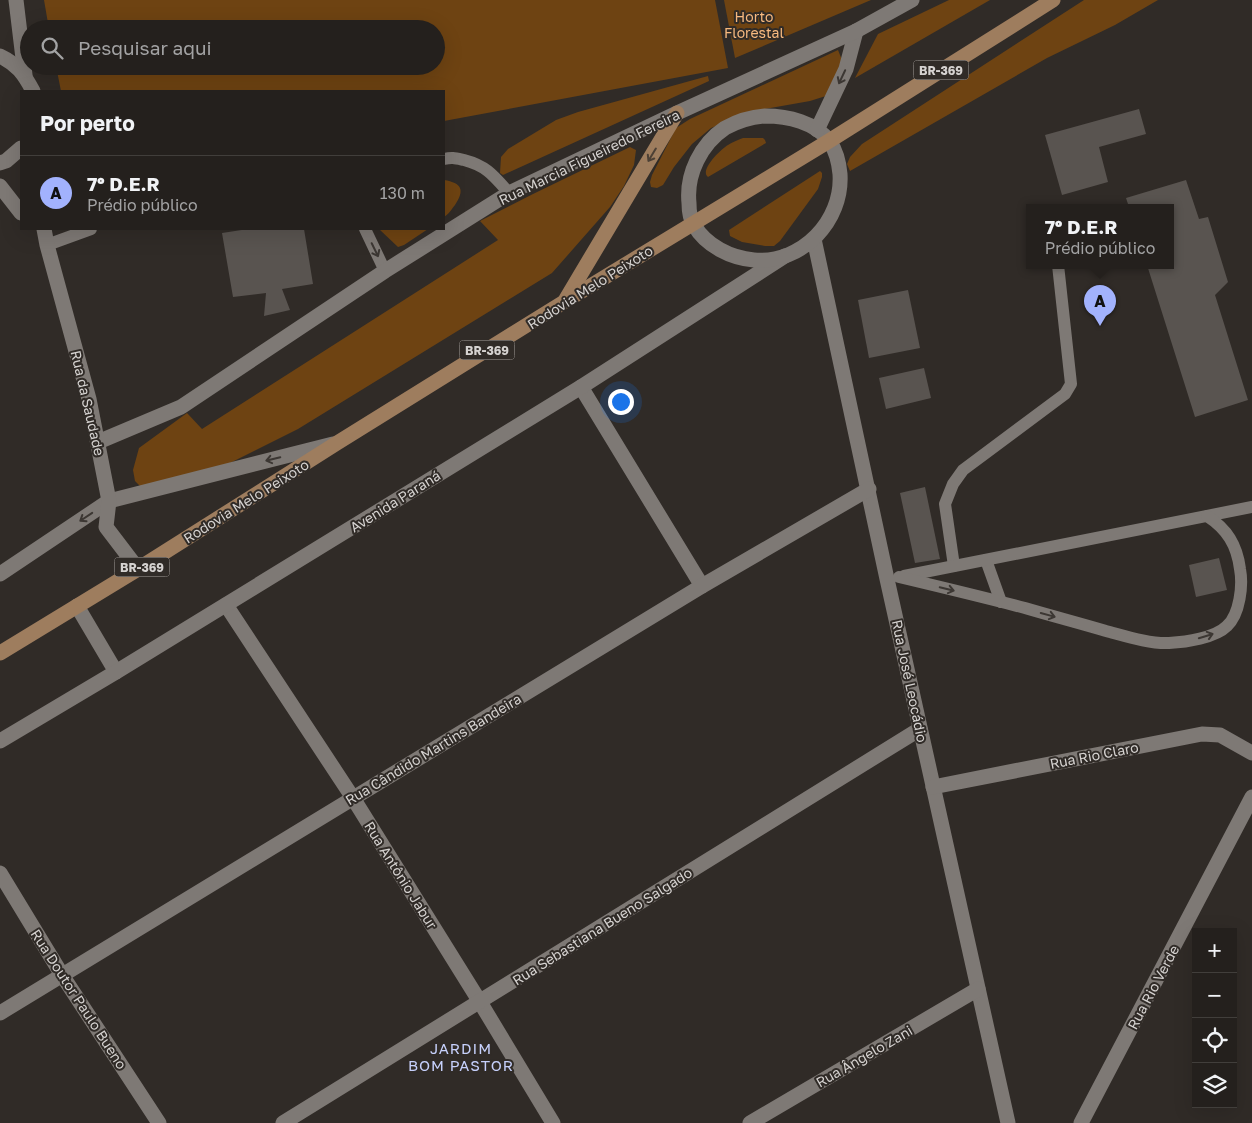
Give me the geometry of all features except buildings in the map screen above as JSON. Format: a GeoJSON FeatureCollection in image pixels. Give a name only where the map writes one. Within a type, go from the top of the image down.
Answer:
{"type":"FeatureCollection","features":[{"type":"Feature","properties":{"kind":"main road","name":"Rodovia Melo Peixoto"},"geometry":{"type":"LineString","coordinates":[[0,653],[138,569],[564,302],[829,141],[1053,0]]}},
{"type":"Feature","properties":{"kind":"main road","name":"BR-369"},"geometry":{"type":"LineString","coordinates":[[564,302],[677,113]]}},
{"type":"Feature","properties":{"kind":"street"},"geometry":{"type":"LineString","coordinates":[[16,0],[20,33]]}},
{"type":"Feature","properties":{"kind":"street","name":"Rua Marcia Figueiredo Fereira"},"geometry":{"type":"LineString","coordinates":[[98,442],[181,406],[385,271],[509,193],[856,30],[912,0]]}},
{"type":"Feature","properties":{"kind":"street"},"geometry":{"type":"LineString","coordinates":[[817,130],[846,69],[856,30]]}},
{"type":"Feature","properties":{"kind":"street"},"geometry":{"type":"LineString","coordinates":[[0,56],[10,61],[20,70]]}},
{"type":"Feature","properties":{"kind":"street"},"geometry":{"type":"LineString","coordinates":[[25,75],[32,90]]}},
{"type":"Feature","properties":{"kind":"street"},"geometry":{"type":"LineString","coordinates":[[779,116],[792,119],[817,130],[829,141],[839,166],[839,195],[834,211],[825,226],[814,239],[801,248],[786,255],[766,260],[734,256],[724,252],[707,240],[693,224],[689,211],[689,183],[698,158],[706,146],[720,132],[751,117],[779,116]]}},
{"type":"Feature","properties":{"kind":"street"},"geometry":{"type":"LineString","coordinates":[[0,163],[6,161],[20,149]]}},
{"type":"Feature","properties":{"kind":"street"},"geometry":{"type":"LineString","coordinates":[[0,186],[20,211]]}},
{"type":"Feature","properties":{"kind":"street"},"geometry":{"type":"LineString","coordinates":[[35,230],[47,245]]}},
{"type":"Feature","properties":{"kind":"street","name":"Rua da Saudade"},"geometry":{"type":"LineString","coordinates":[[44,230],[89,399],[98,442],[110,501],[106,527],[138,569]]}},
{"type":"Feature","properties":{"kind":"street","name":"Rua José Leocádio"},"geometry":{"type":"LineString","coordinates":[[814,239],[1008,1123]]}},
{"type":"Feature","properties":{"kind":"street","name":"Avenida Paraná"},"geometry":{"type":"LineString","coordinates":[[0,741],[581,387],[786,255]]}},
{"type":"Feature","properties":{"kind":"street"},"geometry":{"type":"LineString","coordinates":[[581,387],[702,586]]}},
{"type":"Feature","properties":{"kind":"street"},"geometry":{"type":"LineString","coordinates":[[0,574],[110,501],[337,443]]}},
{"type":"Feature","properties":{"kind":"street","name":"Rua Cândido Martins Bandeira"},"geometry":{"type":"LineString","coordinates":[[0,1013],[702,586],[868,489]]}},
{"type":"Feature","properties":{"kind":"street","name":"Rua Antônio Jabur"},"geometry":{"type":"LineString","coordinates":[[226,605],[353,798],[553,1123]]}},
{"type":"Feature","properties":{"kind":"street"},"geometry":{"type":"LineString","coordinates":[[77,606],[116,672]]}},
{"type":"Feature","properties":{"kind":"street","name":"Rua Sebastiana Bueno Salgado"},"geometry":{"type":"LineString","coordinates":[[283,1123],[920,729]]}},
{"type":"Feature","properties":{"kind":"street","name":"Rua Rio Claro"},"geometry":{"type":"LineString","coordinates":[[933,788],[1202,734],[1220,735],[1252,753]]}},
{"type":"Feature","properties":{"kind":"street","name":"Rua Rio Verde"},"geometry":{"type":"LineString","coordinates":[[1081,1123],[1252,797]]}},
{"type":"Feature","properties":{"kind":"street","name":"Rua Doutor Paulo Bueno"},"geometry":{"type":"LineString","coordinates":[[0,874],[62,975],[158,1123]]}},
{"type":"Feature","properties":{"kind":"street","name":"Rua Ângelo Zani"},"geometry":{"type":"LineString","coordinates":[[750,1123],[978,989]]}},
{"type":"Feature","properties":{"kind":"lane"},"geometry":{"type":"LineString","coordinates":[[445,159],[452,157],[476,164],[491,173],[509,193]]}},
{"type":"Feature","properties":{"kind":"lane"},"geometry":{"type":"LineString","coordinates":[[47,245],[88,230]]}},
{"type":"Feature","properties":{"kind":"lane"},"geometry":{"type":"LineString","coordinates":[[365,230],[385,271]]}},
{"type":"Feature","properties":{"kind":"lane"},"geometry":{"type":"LineString","coordinates":[[954,566],[945,504],[953,484],[963,470],[1065,394],[1071,384],[1058,269]]}},
{"type":"Feature","properties":{"kind":"lane"},"geometry":{"type":"LineString","coordinates":[[1207,516],[1218,523],[1230,538],[1239,560],[1241,575],[1239,601],[1235,615],[1227,626],[1214,634],[1198,639],[1168,643],[1136,639],[1001,602],[899,577],[1252,507]]}},
{"type":"Feature","properties":{"kind":"lane"},"geometry":{"type":"LineString","coordinates":[[986,560],[1001,602]]}},
{"type":"Feature","properties":{"kind":"green space"},"geometry":{"type":"Polygon","coordinates":[[[44,0],[715,0],[728,68],[445,121],[445,90],[61,90],[58,75],[445,75],[445,20],[47,20],[44,0]]]}},
{"type":"Feature","properties":{"kind":"green space","name":"Horto Florestal"},"geometry":{"type":"Polygon","coordinates":[[[724,0],[871,0],[735,58],[724,0]]]}},
{"type":"Feature","properties":{"kind":"green space"},"geometry":{"type":"Polygon","coordinates":[[[949,0],[990,0],[855,78],[878,34],[949,0]]]}},
{"type":"Feature","properties":{"kind":"green space"},"geometry":{"type":"Polygon","coordinates":[[[1084,0],[1158,0],[1115,25],[1047,58],[850,171],[847,164],[850,157],[862,144],[1084,0]]]}},
{"type":"Feature","properties":{"kind":"green space"},"geometry":{"type":"Polygon","coordinates":[[[838,50],[842,60],[829,95],[810,101],[753,111],[711,128],[692,144],[663,185],[657,188],[651,187],[652,175],[676,128],[690,119],[838,50]]]}},
{"type":"Feature","properties":{"kind":"green space"},"geometry":{"type":"Polygon","coordinates":[[[708,76],[709,81],[503,175],[500,173],[501,157],[508,149],[556,120],[578,112],[708,76]]]}},
{"type":"Feature","properties":{"kind":"green space"},"geometry":{"type":"Polygon","coordinates":[[[743,138],[763,138],[766,143],[708,177],[706,171],[714,158],[725,147],[743,138]]]}},
{"type":"Feature","properties":{"kind":"green space"},"geometry":{"type":"Polygon","coordinates":[[[630,147],[636,150],[634,165],[624,186],[610,207],[552,273],[298,429],[220,468],[142,488],[135,481],[133,470],[139,448],[187,413],[202,429],[498,240],[480,221],[630,147]]]}},
{"type":"Feature","properties":{"kind":"green space"},"geometry":{"type":"Polygon","coordinates":[[[820,171],[822,177],[818,189],[780,241],[774,246],[742,242],[730,236],[729,230],[820,171]]]}},
{"type":"Feature","properties":{"kind":"green space"},"geometry":{"type":"Polygon","coordinates":[[[445,180],[458,185],[461,191],[458,200],[445,216],[445,180]]]}},
{"type":"Feature","properties":{"kind":"green space"},"geometry":{"type":"Polygon","coordinates":[[[380,230],[426,230],[404,245],[398,247],[380,230]]]}},
{"type":"Feature","properties":{"kind":"place","name":"7º D.E.R"},"geometry":{"type":"Point","coordinates":[1100,326]}},
{"type":"Feature","properties":{"kind":"district","name":"JARDIM BOM PASTOR"},"geometry":{"type":"Point","coordinates":[461,1056]}}]}
